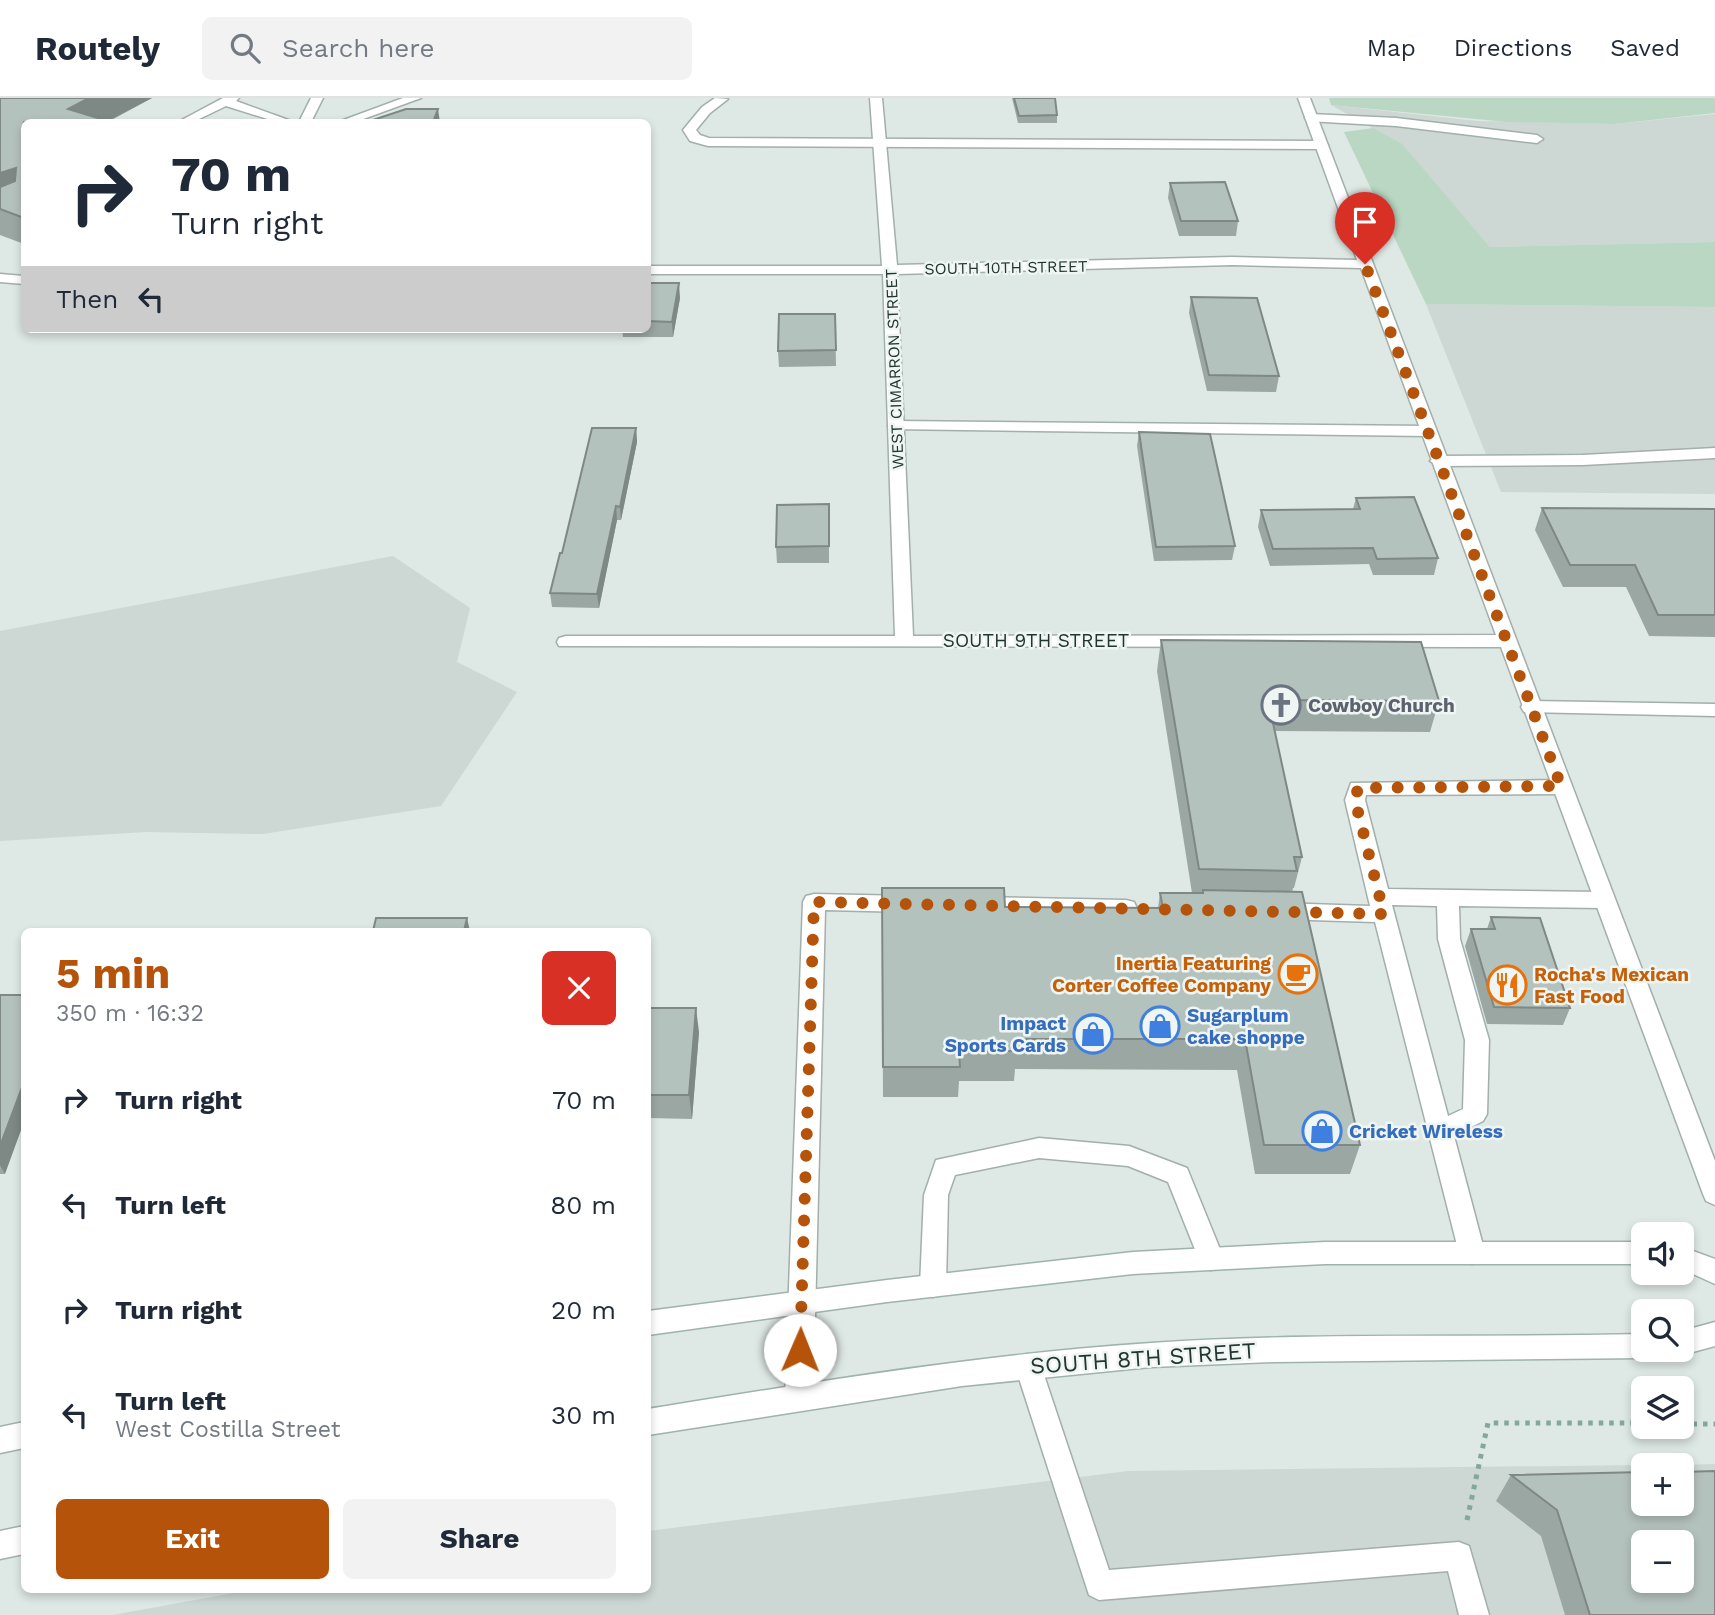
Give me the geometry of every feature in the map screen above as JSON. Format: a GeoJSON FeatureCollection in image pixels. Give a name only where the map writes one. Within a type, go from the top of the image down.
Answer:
{"type":"FeatureCollection","features":[{"type":"Feature","properties":{"kind":"street"},"geometry":{"type":"LineString","coordinates":[[306,119],[317,98]]}},
{"type":"Feature","properties":{"kind":"street"},"geometry":{"type":"LineString","coordinates":[[353,119],[415,98]]}},
{"type":"Feature","properties":{"kind":"street","name":"WEST CIMARRON STREET"},"geometry":{"type":"LineString","coordinates":[[876,98],[890,270],[904,640]]}},
{"type":"Feature","properties":{"kind":"street"},"geometry":{"type":"LineString","coordinates":[[1304,98],[1715,1194]]}},
{"type":"Feature","properties":{"kind":"street"},"geometry":{"type":"LineString","coordinates":[[722,99],[695,120],[689,130],[695,138],[708,142],[1321,145]]}},
{"type":"Feature","properties":{"kind":"street"},"geometry":{"type":"LineString","coordinates":[[190,119],[229,100],[281,119]]}},
{"type":"Feature","properties":{"kind":"street"},"geometry":{"type":"LineString","coordinates":[[1311,118],[1396,122],[1537,139]]}},
{"type":"Feature","properties":{"kind":"street","name":"SOUTH 10TH STREET"},"geometry":{"type":"LineString","coordinates":[[651,270],[890,270],[1231,261],[1365,264]]}},
{"type":"Feature","properties":{"kind":"street"},"geometry":{"type":"LineString","coordinates":[[0,278],[21,281]]}},
{"type":"Feature","properties":{"kind":"street"},"geometry":{"type":"LineString","coordinates":[[896,426],[1427,431]]}},
{"type":"Feature","properties":{"kind":"street"},"geometry":{"type":"LineString","coordinates":[[1438,461],[1583,460],[1715,453]]}},
{"type":"Feature","properties":{"kind":"street","name":"SOUTH 9TH STREET"},"geometry":{"type":"LineString","coordinates":[[566,642],[1506,641]]}},
{"type":"Feature","properties":{"kind":"street"},"geometry":{"type":"LineString","coordinates":[[1531,707],[1715,710]]}},
{"type":"Feature","properties":{"kind":"street"},"geometry":{"type":"LineString","coordinates":[[1472,1252],[1355,800],[1358,788],[1561,786]]}},
{"type":"Feature","properties":{"kind":"street"},"geometry":{"type":"LineString","coordinates":[[1259,911],[1382,905],[1448,897],[1604,900]]}},
{"type":"Feature","properties":{"kind":"street"},"geometry":{"type":"LineString","coordinates":[[1441,1131],[1475,1115],[1477,1040],[1449,939],[1448,897]]}},
{"type":"Feature","properties":{"kind":"street"},"geometry":{"type":"LineString","coordinates":[[799,1398],[814,902],[925,904]]}},
{"type":"Feature","properties":{"kind":"street"},"geometry":{"type":"LineString","coordinates":[[953,905],[1148,909]]}},
{"type":"Feature","properties":{"kind":"street"},"geometry":{"type":"LineString","coordinates":[[933,1286],[936,1195],[945,1167],[1038,1148],[1129,1156],[1178,1175],[1211,1258]]}},
{"type":"Feature","properties":{"kind":"street"},"geometry":{"type":"LineString","coordinates":[[651,1324],[1070,1269],[1211,1258],[1325,1253],[1631,1253]]}},
{"type":"Feature","properties":{"kind":"street"},"geometry":{"type":"LineString","coordinates":[[1694,1262],[1715,1273]]}},
{"type":"Feature","properties":{"kind":"street"},"geometry":{"type":"LineString","coordinates":[[1694,1340],[1715,1334]]}},
{"type":"Feature","properties":{"kind":"street","name":"SOUTH 8TH STREET"},"geometry":{"type":"LineString","coordinates":[[651,1422],[1028,1366],[1155,1355],[1307,1349],[1631,1346]]}},
{"type":"Feature","properties":{"kind":"street"},"geometry":{"type":"LineString","coordinates":[[1028,1366],[1099,1585],[1458,1556],[1474,1615]]}},
{"type":"Feature","properties":{"kind":"street"},"geometry":{"type":"LineString","coordinates":[[0,1440],[21,1436]]}},
{"type":"Feature","properties":{"kind":"street"},"geometry":{"type":"LineString","coordinates":[[0,1545],[21,1541]]}},
{"type":"Feature","properties":{"kind":"path"},"geometry":{"type":"LineString","coordinates":[[1458,1556],[1488,1423],[1631,1423]]}},
{"type":"Feature","properties":{"kind":"path"},"geometry":{"type":"LineString","coordinates":[[1694,1424],[1715,1424]]}},
{"type":"Feature","properties":{"kind":"shaded area"},"geometry":{"type":"Polygon","coordinates":[[[1331,105],[1478,121],[1614,124],[1715,114],[1715,242],[1490,247],[1402,145],[1331,105]]]}},
{"type":"Feature","properties":{"kind":"shaded area"},"geometry":{"type":"Polygon","coordinates":[[[1426,304],[1715,307],[1715,494],[1501,492],[1426,304]]]}},
{"type":"Feature","properties":{"kind":"shaded area"},"geometry":{"type":"Polygon","coordinates":[[[393,556],[470,608],[457,662],[517,692],[441,806],[263,834],[145,832],[0,841],[0,631],[393,556]]]}},
{"type":"Feature","properties":{"kind":"shaded area"},"geometry":{"type":"Polygon","coordinates":[[[1715,1464],[1715,1615],[113,1615],[233,1593],[651,1593],[651,1531],[1128,1471],[1631,1465],[1631,1516],[1694,1516],[1694,1465],[1715,1464]]]}},
{"type":"Feature","properties":{"kind":"green space"},"geometry":{"type":"Polygon","coordinates":[[[1329,98],[1715,98],[1715,113],[1614,124],[1507,122],[1331,105],[1329,98]]]}},
{"type":"Feature","properties":{"kind":"green space"},"geometry":{"type":"Polygon","coordinates":[[[1373,128],[1402,144],[1490,247],[1715,242],[1715,307],[1426,304],[1344,132],[1373,128]]]}},
{"type":"Feature","properties":{"kind":"building"},"geometry":{"type":"Polygon","coordinates":[[[0,98],[89,98],[68,109],[101,119],[21,119],[21,217],[0,209],[0,187],[15,181],[16,168],[0,173],[0,98]]]}},
{"type":"Feature","properties":{"kind":"building"},"geometry":{"type":"Polygon","coordinates":[[[1014,98],[1055,98],[1057,115],[1019,116],[1014,98]]]}},
{"type":"Feature","properties":{"kind":"building"},"geometry":{"type":"Polygon","coordinates":[[[406,109],[438,109],[434,119],[376,119],[406,109]]]}},
{"type":"Feature","properties":{"kind":"building"},"geometry":{"type":"Polygon","coordinates":[[[1225,182],[1238,221],[1181,221],[1170,183],[1225,182]]]}},
{"type":"Feature","properties":{"kind":"building"},"geometry":{"type":"Polygon","coordinates":[[[651,283],[679,283],[672,322],[651,321],[651,283]]]}},
{"type":"Feature","properties":{"kind":"building"},"geometry":{"type":"Polygon","coordinates":[[[1191,297],[1257,298],[1279,376],[1209,375],[1191,297]]]}},
{"type":"Feature","properties":{"kind":"building"},"geometry":{"type":"Polygon","coordinates":[[[779,314],[835,314],[836,350],[778,351],[779,314]]]}},
{"type":"Feature","properties":{"kind":"building"},"geometry":{"type":"Polygon","coordinates":[[[592,428],[636,428],[620,507],[616,506],[597,594],[550,593],[562,553],[592,428]]]}},
{"type":"Feature","properties":{"kind":"building"},"geometry":{"type":"Polygon","coordinates":[[[1139,432],[1210,434],[1235,546],[1156,547],[1139,432]]]}},
{"type":"Feature","properties":{"kind":"building"},"geometry":{"type":"Polygon","coordinates":[[[1414,497],[1438,558],[1377,559],[1373,548],[1273,549],[1261,510],[1360,509],[1356,498],[1414,497]]]}},
{"type":"Feature","properties":{"kind":"building"},"geometry":{"type":"Polygon","coordinates":[[[829,504],[829,546],[776,547],[777,505],[829,504]]]}},
{"type":"Feature","properties":{"kind":"building"},"geometry":{"type":"Polygon","coordinates":[[[1542,508],[1715,509],[1715,615],[1658,615],[1635,565],[1570,565],[1542,508]]]}},
{"type":"Feature","properties":{"kind":"building"},"geometry":{"type":"Polygon","coordinates":[[[1161,640],[1421,642],[1439,701],[1268,700],[1302,857],[1294,857],[1297,871],[1199,869],[1161,640]]]}},
{"type":"Feature","properties":{"kind":"building"},"geometry":{"type":"Polygon","coordinates":[[[882,888],[1004,888],[1005,907],[1163,908],[1160,893],[1203,893],[1203,890],[1302,892],[1360,1145],[1264,1145],[1245,1039],[1017,1039],[1017,1051],[959,1051],[960,1067],[883,1067],[882,888]]]}},
{"type":"Feature","properties":{"kind":"building","name":"Rocha's Mexican Fast Food"},"geometry":{"type":"Polygon","coordinates":[[[1491,917],[1540,918],[1570,1008],[1494,1007],[1471,929],[1495,929],[1491,917]]]}},
{"type":"Feature","properties":{"kind":"building"},"geometry":{"type":"Polygon","coordinates":[[[376,918],[467,918],[465,928],[374,928],[376,918]]]}},
{"type":"Feature","properties":{"kind":"building"},"geometry":{"type":"Polygon","coordinates":[[[0,995],[21,995],[21,1090],[0,1146],[0,995]]]}},
{"type":"Feature","properties":{"kind":"building"},"geometry":{"type":"Polygon","coordinates":[[[651,1008],[696,1008],[689,1095],[651,1095],[651,1008]]]}},
{"type":"Feature","properties":{"kind":"building"},"geometry":{"type":"Polygon","coordinates":[[[1715,1471],[1715,1615],[1590,1615],[1557,1510],[1511,1475],[1631,1472],[1631,1516],[1694,1516],[1694,1472],[1715,1471]]]}},
{"type":"Feature","properties":{"kind":"place","name":"Cowboy Church"},"geometry":{"type":"Point","coordinates":[1281,705]}},
{"type":"Feature","properties":{"kind":"place","name":"Inertia Featuring Corter Coffee Company"},"geometry":{"type":"Point","coordinates":[1298,974]}},
{"type":"Feature","properties":{"kind":"place","name":"Rocha's Mexican Fast Food"},"geometry":{"type":"Point","coordinates":[1507,985]}},
{"type":"Feature","properties":{"kind":"place","name":"Sugarplum cake shoppe"},"geometry":{"type":"Point","coordinates":[1160,1026]}},
{"type":"Feature","properties":{"kind":"place","name":"Impact Sports Cards"},"geometry":{"type":"Point","coordinates":[1093,1034]}},
{"type":"Feature","properties":{"kind":"place","name":"Cricket Wireless"},"geometry":{"type":"Point","coordinates":[1322,1131]}},
{"type":"Feature","properties":{"kind":"route"},"geometry":{"type":"LineString","coordinates":[[800,1350],[814,902],[1384,914],[1355,800],[1358,788],[1561,786],[1365,264]]}}]}
